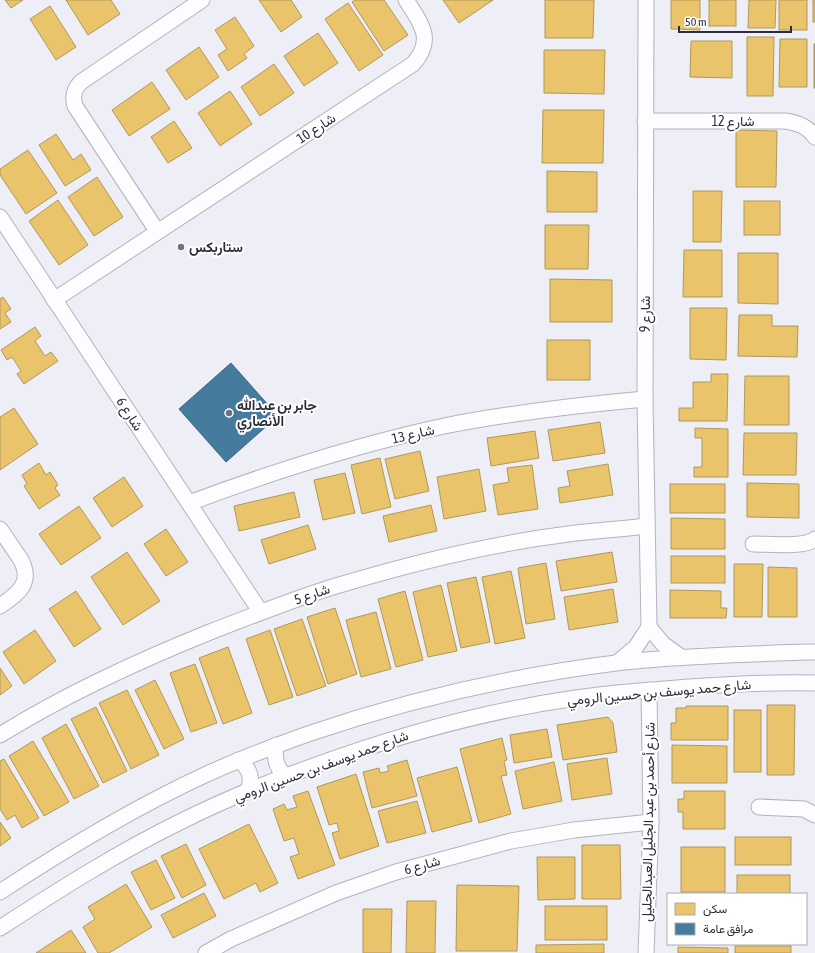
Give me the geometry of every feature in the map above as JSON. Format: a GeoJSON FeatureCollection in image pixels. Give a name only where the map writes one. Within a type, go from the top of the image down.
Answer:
{"type":"FeatureCollection","features":[{"type":"Feature","properties":{"kind":"street"},"geometry":{"type":"LineString","coordinates":[[157,231],[75,106],[73,94],[81,82],[202,0]]}},
{"type":"Feature","properties":{"kind":"street","name":"شارع 10"},"geometry":{"type":"LineString","coordinates":[[54,300],[413,64],[422,51],[425,34],[423,25],[406,0]]}},
{"type":"Feature","properties":{"kind":"street","name":"شارع 9"},"geometry":{"type":"LineString","coordinates":[[646,0],[645,399],[649,627]]}},
{"type":"Feature","properties":{"kind":"street","name":"شارع 12"},"geometry":{"type":"LineString","coordinates":[[645,121],[785,121],[797,123],[803,126],[815,137]]}},
{"type":"Feature","properties":{"kind":"street","name":"شارع 6"},"geometry":{"type":"LineString","coordinates":[[0,217],[260,612]]}},
{"type":"Feature","properties":{"kind":"street","name":"شارع 13"},"geometry":{"type":"LineString","coordinates":[[188,503],[279,470],[404,435],[444,426],[518,413],[645,399]]}},
{"type":"Feature","properties":{"kind":"street","name":"شارع 5"},"geometry":{"type":"LineString","coordinates":[[0,735],[83,689],[156,654],[260,612],[335,586],[411,565],[489,548],[567,534],[647,526]]}},
{"type":"Feature","properties":{"kind":"street"},"geometry":{"type":"LineString","coordinates":[[0,529],[21,560],[25,572],[24,583],[20,591],[0,606]]}},
{"type":"Feature","properties":{"kind":"street"},"geometry":{"type":"LineString","coordinates":[[753,544],[797,544],[807,543],[815,539]]}},
{"type":"Feature","properties":{"kind":"street"},"geometry":{"type":"LineString","coordinates":[[618,662],[636,646],[649,627],[663,644],[681,658]]}},
{"type":"Feature","properties":{"kind":"street"},"geometry":{"type":"LineString","coordinates":[[0,892],[53,857],[180,786],[238,760],[276,746],[341,723],[414,701],[533,674],[618,662],[815,652]]}},
{"type":"Feature","properties":{"kind":"street","name":"شارع حمد يوسف بن حسين الرومي"},"geometry":{"type":"LineString","coordinates":[[0,928],[85,874],[131,847],[185,819],[285,776],[352,751],[398,736],[451,722],[546,702],[616,693],[722,685],[815,683]]}},
{"type":"Feature","properties":{"kind":"street","name":"شارع أحمد بن عبد الجليل العبدالجليل"},"geometry":{"type":"LineString","coordinates":[[646,953],[651,822],[649,690]]}},
{"type":"Feature","properties":{"kind":"street"},"geometry":{"type":"LineString","coordinates":[[276,746],[275,759],[280,771],[285,776]]}},
{"type":"Feature","properties":{"kind":"street"},"geometry":{"type":"LineString","coordinates":[[238,760],[250,774],[251,780],[248,791]]}},
{"type":"Feature","properties":{"kind":"street"},"geometry":{"type":"LineString","coordinates":[[759,807],[804,809],[815,815]]}},
{"type":"Feature","properties":{"kind":"street","name":"شارع 6"},"geometry":{"type":"LineString","coordinates":[[206,953],[231,939],[336,893],[396,872],[511,841],[574,830],[651,822]]}},
{"type":"Feature","properties":{"kind":"building: سكن"},"geometry":{"type":"Polygon","coordinates":[[[5,0],[23,0],[11,8],[5,0]]]}},
{"type":"Feature","properties":{"kind":"building: سكن"},"geometry":{"type":"Polygon","coordinates":[[[66,0],[111,0],[120,14],[88,35],[66,0]]]}},
{"type":"Feature","properties":{"kind":"building: سكن"},"geometry":{"type":"Polygon","coordinates":[[[259,0],[291,0],[302,17],[281,32],[259,0]]]}},
{"type":"Feature","properties":{"kind":"building: سكن"},"geometry":{"type":"Polygon","coordinates":[[[355,0],[384,0],[408,35],[384,51],[352,2],[355,0]]]}},
{"type":"Feature","properties":{"kind":"building: سكن"},"geometry":{"type":"Polygon","coordinates":[[[443,0],[493,0],[459,23],[443,0]]]}},
{"type":"Feature","properties":{"kind":"building: سكن"},"geometry":{"type":"Polygon","coordinates":[[[545,0],[594,0],[593,38],[545,38],[545,0]]]}},
{"type":"Feature","properties":{"kind":"building: سكن"},"geometry":{"type":"Polygon","coordinates":[[[671,0],[700,0],[700,30],[671,29],[671,0]]]}},
{"type":"Feature","properties":{"kind":"building: سكن"},"geometry":{"type":"Polygon","coordinates":[[[709,0],[736,0],[736,26],[709,26],[709,0]]]}},
{"type":"Feature","properties":{"kind":"building: سكن"},"geometry":{"type":"Polygon","coordinates":[[[749,0],[776,0],[775,28],[748,28],[749,0]]]}},
{"type":"Feature","properties":{"kind":"building: سكن"},"geometry":{"type":"Polygon","coordinates":[[[779,0],[807,0],[807,30],[779,30],[779,0]]]}},
{"type":"Feature","properties":{"kind":"building: سكن"},"geometry":{"type":"Polygon","coordinates":[[[813,0],[815,0],[815,22],[813,22],[813,0]]]}},
{"type":"Feature","properties":{"kind":"building: سكن"},"geometry":{"type":"Polygon","coordinates":[[[348,3],[383,55],[359,71],[325,19],[348,3]]]}},
{"type":"Feature","properties":{"kind":"building: سكن"},"geometry":{"type":"Polygon","coordinates":[[[50,6],[76,47],[56,60],[30,19],[50,6]]]}},
{"type":"Feature","properties":{"kind":"building: سكن"},"geometry":{"type":"Polygon","coordinates":[[[235,17],[254,46],[244,54],[247,58],[228,71],[218,55],[227,49],[215,30],[235,17]]]}},
{"type":"Feature","properties":{"kind":"building: سكن"},"geometry":{"type":"Polygon","coordinates":[[[318,33],[338,63],[304,86],[284,56],[318,33]]]}},
{"type":"Feature","properties":{"kind":"building: سكن"},"geometry":{"type":"Polygon","coordinates":[[[747,37],[774,37],[773,96],[747,96],[747,37]]]}},
{"type":"Feature","properties":{"kind":"building: سكن"},"geometry":{"type":"Polygon","coordinates":[[[780,39],[807,39],[807,87],[779,87],[780,39]]]}},
{"type":"Feature","properties":{"kind":"building: سكن"},"geometry":{"type":"Polygon","coordinates":[[[691,41],[732,41],[732,78],[690,77],[691,41]]]}},
{"type":"Feature","properties":{"kind":"building: سكن"},"geometry":{"type":"Polygon","coordinates":[[[815,44],[815,88],[814,88],[815,44]]]}},
{"type":"Feature","properties":{"kind":"building: سكن"},"geometry":{"type":"Polygon","coordinates":[[[199,47],[219,77],[186,100],[166,70],[199,47]]]}},
{"type":"Feature","properties":{"kind":"building: سكن"},"geometry":{"type":"Polygon","coordinates":[[[544,50],[605,50],[604,94],[544,93],[544,50]]]}},
{"type":"Feature","properties":{"kind":"building: سكن"},"geometry":{"type":"Polygon","coordinates":[[[274,64],[294,93],[260,116],[241,87],[274,64]]]}},
{"type":"Feature","properties":{"kind":"building: سكن"},"geometry":{"type":"Polygon","coordinates":[[[152,82],[170,109],[129,136],[112,110],[152,82]]]}},
{"type":"Feature","properties":{"kind":"building: سكن"},"geometry":{"type":"Polygon","coordinates":[[[230,91],[252,124],[220,146],[198,113],[230,91]]]}},
{"type":"Feature","properties":{"kind":"building: سكن"},"geometry":{"type":"Polygon","coordinates":[[[543,110],[604,110],[603,163],[542,163],[543,110]]]}},
{"type":"Feature","properties":{"kind":"building: سكن"},"geometry":{"type":"Polygon","coordinates":[[[174,121],[192,148],[168,163],[151,137],[174,121]]]}},
{"type":"Feature","properties":{"kind":"building: سكن"},"geometry":{"type":"Polygon","coordinates":[[[736,130],[777,131],[776,187],[736,187],[736,130]]]}},
{"type":"Feature","properties":{"kind":"building: سكن"},"geometry":{"type":"Polygon","coordinates":[[[56,134],[73,160],[81,154],[91,170],[65,186],[39,145],[56,134]]]}},
{"type":"Feature","properties":{"kind":"building: سكن"},"geometry":{"type":"Polygon","coordinates":[[[28,150],[57,193],[26,214],[0,175],[0,169],[28,150]]]}},
{"type":"Feature","properties":{"kind":"building: سكن"},"geometry":{"type":"Polygon","coordinates":[[[547,171],[597,172],[597,212],[547,212],[547,171]]]}},
{"type":"Feature","properties":{"kind":"building: سكن"},"geometry":{"type":"Polygon","coordinates":[[[97,177],[123,217],[94,236],[68,197],[97,177]]]}},
{"type":"Feature","properties":{"kind":"building: سكن"},"geometry":{"type":"Polygon","coordinates":[[[693,191],[722,191],[721,242],[693,242],[693,191]]]}},
{"type":"Feature","properties":{"kind":"building: سكن"},"geometry":{"type":"Polygon","coordinates":[[[58,200],[88,245],[59,265],[29,221],[58,200]]]}},
{"type":"Feature","properties":{"kind":"building: سكن"},"geometry":{"type":"Polygon","coordinates":[[[744,201],[780,201],[780,235],[744,235],[744,201]]]}},
{"type":"Feature","properties":{"kind":"building: سكن"},"geometry":{"type":"Polygon","coordinates":[[[545,225],[589,225],[588,269],[545,269],[545,225]]]}},
{"type":"Feature","properties":{"kind":"building: سكن"},"geometry":{"type":"Polygon","coordinates":[[[684,250],[722,250],[722,297],[683,297],[684,250]]]}},
{"type":"Feature","properties":{"kind":"building: سكن"},"geometry":{"type":"Polygon","coordinates":[[[738,253],[778,253],[778,304],[738,303],[738,253]]]}},
{"type":"Feature","properties":{"kind":"building: سكن"},"geometry":{"type":"Polygon","coordinates":[[[550,279],[612,280],[612,322],[550,322],[550,279]]]}},
{"type":"Feature","properties":{"kind":"building: سكن"},"geometry":{"type":"Polygon","coordinates":[[[3,297],[11,309],[5,313],[11,322],[0,329],[0,299],[3,297]]]}},
{"type":"Feature","properties":{"kind":"building: سكن"},"geometry":{"type":"Polygon","coordinates":[[[690,308],[727,308],[726,360],[690,359],[690,308]]]}},
{"type":"Feature","properties":{"kind":"building: سكن"},"geometry":{"type":"Polygon","coordinates":[[[739,315],[772,315],[772,326],[798,326],[797,357],[738,356],[739,315]]]}},
{"type":"Feature","properties":{"kind":"building: سكن"},"geometry":{"type":"Polygon","coordinates":[[[35,327],[41,336],[35,341],[45,356],[51,352],[58,361],[24,384],[17,374],[21,371],[12,357],[7,360],[1,350],[35,327]]]}},
{"type":"Feature","properties":{"kind":"building: سكن"},"geometry":{"type":"Polygon","coordinates":[[[547,340],[590,340],[590,380],[547,380],[547,340]]]}},
{"type":"Feature","properties":{"kind":"building: سكن"},"geometry":{"type":"Polygon","coordinates":[[[711,374],[728,374],[727,421],[679,421],[679,408],[693,408],[693,382],[711,382],[711,374]]]}},
{"type":"Feature","properties":{"kind":"building: سكن"},"geometry":{"type":"Polygon","coordinates":[[[745,376],[789,376],[789,425],[744,425],[745,376]]]}},
{"type":"Feature","properties":{"kind":"building: سكن"},"geometry":{"type":"Polygon","coordinates":[[[14,408],[38,444],[0,470],[0,417],[14,408]]]}},
{"type":"Feature","properties":{"kind":"building: سكن"},"geometry":{"type":"Polygon","coordinates":[[[600,422],[605,453],[553,461],[548,430],[600,422]]]}},
{"type":"Feature","properties":{"kind":"building: سكن"},"geometry":{"type":"Polygon","coordinates":[[[695,428],[728,429],[728,477],[694,477],[694,467],[702,467],[702,438],[695,438],[695,428]]]}},
{"type":"Feature","properties":{"kind":"building: سكن"},"geometry":{"type":"Polygon","coordinates":[[[535,431],[539,458],[491,466],[487,438],[535,431]]]}},
{"type":"Feature","properties":{"kind":"building: سكن"},"geometry":{"type":"Polygon","coordinates":[[[744,433],[797,433],[796,475],[743,475],[744,433]]]}},
{"type":"Feature","properties":{"kind":"building: سكن"},"geometry":{"type":"Polygon","coordinates":[[[420,451],[429,491],[395,499],[385,459],[420,451]]]}},
{"type":"Feature","properties":{"kind":"building: سكن"},"geometry":{"type":"Polygon","coordinates":[[[380,458],[391,507],[362,514],[351,465],[380,458]]]}},
{"type":"Feature","properties":{"kind":"building: سكن"},"geometry":{"type":"Polygon","coordinates":[[[39,463],[46,475],[50,472],[58,485],[55,488],[60,495],[39,509],[24,486],[27,484],[22,475],[39,463]]]}},
{"type":"Feature","properties":{"kind":"building: سكن"},"geometry":{"type":"Polygon","coordinates":[[[608,464],[613,495],[560,503],[558,488],[570,486],[567,471],[608,464]]]}},
{"type":"Feature","properties":{"kind":"building: سكن"},"geometry":{"type":"Polygon","coordinates":[[[532,465],[538,509],[498,515],[493,485],[509,482],[507,468],[532,465]]]}},
{"type":"Feature","properties":{"kind":"building: سكن"},"geometry":{"type":"Polygon","coordinates":[[[479,469],[486,511],[444,519],[437,477],[479,469]]]}},
{"type":"Feature","properties":{"kind":"building: سكن"},"geometry":{"type":"Polygon","coordinates":[[[345,473],[355,513],[323,520],[314,480],[345,473]]]}},
{"type":"Feature","properties":{"kind":"building: سكن"},"geometry":{"type":"Polygon","coordinates":[[[124,477],[143,506],[112,527],[93,498],[124,477]]]}},
{"type":"Feature","properties":{"kind":"building: سكن"},"geometry":{"type":"Polygon","coordinates":[[[747,483],[799,484],[799,518],[747,517],[747,483]]]}},
{"type":"Feature","properties":{"kind":"building: سكن"},"geometry":{"type":"Polygon","coordinates":[[[670,484],[725,484],[725,513],[670,513],[670,484]]]}},
{"type":"Feature","properties":{"kind":"building: سكن"},"geometry":{"type":"Polygon","coordinates":[[[294,492],[300,517],[239,531],[234,506],[294,492]]]}},
{"type":"Feature","properties":{"kind":"building: سكن"},"geometry":{"type":"Polygon","coordinates":[[[431,505],[437,531],[389,542],[383,516],[431,505]]]}},
{"type":"Feature","properties":{"kind":"building: سكن"},"geometry":{"type":"Polygon","coordinates":[[[79,506],[101,538],[61,565],[39,534],[79,506]]]}},
{"type":"Feature","properties":{"kind":"building: سكن"},"geometry":{"type":"Polygon","coordinates":[[[671,518],[725,519],[725,549],[671,549],[671,518]]]}},
{"type":"Feature","properties":{"kind":"building: سكن"},"geometry":{"type":"Polygon","coordinates":[[[308,525],[316,549],[269,564],[261,540],[308,525]]]}},
{"type":"Feature","properties":{"kind":"building: سكن"},"geometry":{"type":"Polygon","coordinates":[[[166,529],[188,562],[166,576],[144,544],[166,529]]]}},
{"type":"Feature","properties":{"kind":"building: سكن"},"geometry":{"type":"Polygon","coordinates":[[[127,552],[160,601],[123,625],[91,577],[127,552]]]}},
{"type":"Feature","properties":{"kind":"building: سكن"},"geometry":{"type":"Polygon","coordinates":[[[612,552],[617,582],[561,591],[556,561],[612,552]]]}},
{"type":"Feature","properties":{"kind":"building: سكن"},"geometry":{"type":"Polygon","coordinates":[[[671,556],[725,556],[725,583],[671,583],[671,556]]]}},
{"type":"Feature","properties":{"kind":"building: سكن"},"geometry":{"type":"Polygon","coordinates":[[[546,563],[555,619],[526,624],[518,568],[546,563]]]}},
{"type":"Feature","properties":{"kind":"building: سكن"},"geometry":{"type":"Polygon","coordinates":[[[734,564],[763,564],[762,617],[734,617],[734,564]]]}},
{"type":"Feature","properties":{"kind":"building: سكن"},"geometry":{"type":"Polygon","coordinates":[[[768,567],[797,568],[797,617],[768,617],[768,567]]]}},
{"type":"Feature","properties":{"kind":"building: سكن"},"geometry":{"type":"Polygon","coordinates":[[[511,571],[525,638],[495,644],[482,577],[511,571]]]}},
{"type":"Feature","properties":{"kind":"building: سكن"},"geometry":{"type":"Polygon","coordinates":[[[476,577],[490,642],[461,648],[447,583],[476,577]]]}},
{"type":"Feature","properties":{"kind":"building: سكن"},"geometry":{"type":"Polygon","coordinates":[[[441,585],[457,651],[428,657],[413,592],[441,585]]]}},
{"type":"Feature","properties":{"kind":"building: سكن"},"geometry":{"type":"Polygon","coordinates":[[[613,589],[618,622],[569,630],[564,597],[613,589]]]}},
{"type":"Feature","properties":{"kind":"building: سكن"},"geometry":{"type":"Polygon","coordinates":[[[670,590],[721,591],[721,608],[727,608],[726,618],[670,618],[670,590]]]}},
{"type":"Feature","properties":{"kind":"building: سكن"},"geometry":{"type":"Polygon","coordinates":[[[76,591],[101,629],[74,647],[49,609],[76,591]]]}},
{"type":"Feature","properties":{"kind":"building: سكن"},"geometry":{"type":"Polygon","coordinates":[[[405,591],[423,660],[396,667],[378,599],[405,591]]]}},
{"type":"Feature","properties":{"kind":"building: سكن"},"geometry":{"type":"Polygon","coordinates":[[[335,608],[357,674],[328,684],[307,617],[335,608]]]}},
{"type":"Feature","properties":{"kind":"building: سكن"},"geometry":{"type":"Polygon","coordinates":[[[376,612],[391,669],[361,677],[346,620],[376,612]]]}},
{"type":"Feature","properties":{"kind":"building: سكن"},"geometry":{"type":"Polygon","coordinates":[[[302,619],[326,686],[297,696],[274,629],[302,619]]]}},
{"type":"Feature","properties":{"kind":"building: سكن"},"geometry":{"type":"Polygon","coordinates":[[[35,630],[56,661],[24,684],[3,652],[35,630]]]}},
{"type":"Feature","properties":{"kind":"building: سكن"},"geometry":{"type":"Polygon","coordinates":[[[270,630],[293,697],[269,705],[246,639],[270,630]]]}},
{"type":"Feature","properties":{"kind":"building: سكن"},"geometry":{"type":"Polygon","coordinates":[[[228,647],[252,713],[223,724],[199,658],[228,647]]]}},
{"type":"Feature","properties":{"kind":"building: سكن"},"geometry":{"type":"Polygon","coordinates":[[[195,664],[217,723],[191,732],[170,673],[195,664]]]}},
{"type":"Feature","properties":{"kind":"building: سكن"},"geometry":{"type":"Polygon","coordinates":[[[0,668],[12,686],[0,695],[0,668]]]}},
{"type":"Feature","properties":{"kind":"building: سكن"},"geometry":{"type":"Polygon","coordinates":[[[155,680],[184,739],[164,749],[135,690],[155,680]]]}},
{"type":"Feature","properties":{"kind":"building: سكن"},"geometry":{"type":"Polygon","coordinates":[[[127,690],[159,755],[131,769],[99,703],[127,690]]]}},
{"type":"Feature","properties":{"kind":"building: سكن"},"geometry":{"type":"Polygon","coordinates":[[[767,705],[795,705],[794,775],[767,775],[767,705]]]}},
{"type":"Feature","properties":{"kind":"building: سكن"},"geometry":{"type":"Polygon","coordinates":[[[686,706],[728,706],[728,740],[671,740],[671,723],[676,723],[676,708],[686,708],[686,706]]]}},
{"type":"Feature","properties":{"kind":"building: سكن"},"geometry":{"type":"Polygon","coordinates":[[[96,707],[127,771],[103,783],[71,719],[96,707]]]}},
{"type":"Feature","properties":{"kind":"building: سكن"},"geometry":{"type":"Polygon","coordinates":[[[734,710],[761,710],[761,772],[734,772],[734,710]]]}},
{"type":"Feature","properties":{"kind":"building: سكن"},"geometry":{"type":"Polygon","coordinates":[[[608,717],[613,723],[617,752],[563,760],[557,725],[608,717]]]}},
{"type":"Feature","properties":{"kind":"building: سكن"},"geometry":{"type":"Polygon","coordinates":[[[66,724],[99,786],[74,799],[42,738],[66,724]]]}},
{"type":"Feature","properties":{"kind":"building: سكن"},"geometry":{"type":"Polygon","coordinates":[[[547,729],[552,757],[514,763],[510,735],[547,729]]]}},
{"type":"Feature","properties":{"kind":"building: سكن"},"geometry":{"type":"Polygon","coordinates":[[[502,738],[507,760],[504,761],[507,775],[501,776],[511,814],[479,823],[460,749],[502,738]]]}},
{"type":"Feature","properties":{"kind":"building: سكن"},"geometry":{"type":"Polygon","coordinates":[[[33,741],[69,802],[44,816],[9,756],[33,741]]]}},
{"type":"Feature","properties":{"kind":"building: سكن"},"geometry":{"type":"Polygon","coordinates":[[[672,745],[727,746],[727,783],[672,783],[672,745]]]}},
{"type":"Feature","properties":{"kind":"building: سكن"},"geometry":{"type":"Polygon","coordinates":[[[607,758],[612,794],[572,800],[567,764],[607,758]]]}},
{"type":"Feature","properties":{"kind":"building: سكن"},"geometry":{"type":"Polygon","coordinates":[[[4,759],[39,818],[22,828],[15,815],[7,820],[0,809],[0,761],[4,759]]]}},
{"type":"Feature","properties":{"kind":"building: سكن"},"geometry":{"type":"Polygon","coordinates":[[[407,760],[417,796],[372,808],[363,772],[379,768],[380,773],[389,771],[387,766],[407,760]]]}},
{"type":"Feature","properties":{"kind":"building: سكن"},"geometry":{"type":"Polygon","coordinates":[[[554,762],[562,801],[523,809],[515,771],[554,762]]]}},
{"type":"Feature","properties":{"kind":"building: سكن"},"geometry":{"type":"Polygon","coordinates":[[[457,767],[472,821],[432,832],[417,778],[457,767]]]}},
{"type":"Feature","properties":{"kind":"building: سكن"},"geometry":{"type":"Polygon","coordinates":[[[356,774],[379,846],[340,859],[332,833],[339,831],[337,823],[329,825],[317,787],[356,774]]]}},
{"type":"Feature","properties":{"kind":"building: سكن"},"geometry":{"type":"Polygon","coordinates":[[[308,791],[335,865],[298,879],[290,857],[299,854],[294,838],[284,841],[273,809],[284,804],[287,810],[297,807],[293,796],[308,791]]]}},
{"type":"Feature","properties":{"kind":"building: سكن"},"geometry":{"type":"Polygon","coordinates":[[[684,791],[725,791],[725,829],[683,829],[683,812],[678,812],[678,799],[684,799],[684,791]]]}},
{"type":"Feature","properties":{"kind":"building: سكن"},"geometry":{"type":"Polygon","coordinates":[[[417,801],[426,833],[387,843],[378,811],[417,801]]]}},
{"type":"Feature","properties":{"kind":"building: سكن"},"geometry":{"type":"Polygon","coordinates":[[[0,822],[11,838],[0,846],[0,822]]]}},
{"type":"Feature","properties":{"kind":"building: سكن"},"geometry":{"type":"Polygon","coordinates":[[[249,824],[278,883],[260,892],[256,883],[224,899],[199,849],[249,824]]]}},
{"type":"Feature","properties":{"kind":"building: سكن"},"geometry":{"type":"Polygon","coordinates":[[[735,837],[791,837],[791,865],[735,865],[735,837]]]}},
{"type":"Feature","properties":{"kind":"building: سكن"},"geometry":{"type":"Polygon","coordinates":[[[186,844],[206,885],[182,898],[161,856],[186,844]]]}},
{"type":"Feature","properties":{"kind":"building: سكن"},"geometry":{"type":"Polygon","coordinates":[[[582,845],[620,845],[621,899],[582,899],[582,845]]]}},
{"type":"Feature","properties":{"kind":"building: سكن"},"geometry":{"type":"Polygon","coordinates":[[[681,847],[725,847],[725,892],[681,892],[681,847]]]}},
{"type":"Feature","properties":{"kind":"building: سكن"},"geometry":{"type":"Polygon","coordinates":[[[537,857],[575,857],[575,899],[538,900],[537,857]]]}},
{"type":"Feature","properties":{"kind":"building: سكن"},"geometry":{"type":"Polygon","coordinates":[[[156,860],[175,898],[151,910],[131,872],[156,860]]]}},
{"type":"Feature","properties":{"kind":"building: سكن"},"geometry":{"type":"Polygon","coordinates":[[[737,875],[790,875],[790,893],[737,893],[737,875]]]}},
{"type":"Feature","properties":{"kind":"building: سكن"},"geometry":{"type":"Polygon","coordinates":[[[126,884],[152,927],[109,953],[98,953],[83,927],[95,919],[88,907],[126,884]]]}},
{"type":"Feature","properties":{"kind":"building: سكن"},"geometry":{"type":"Polygon","coordinates":[[[457,885],[519,886],[517,951],[456,951],[457,885]]]}},
{"type":"Feature","properties":{"kind":"building: سكن"},"geometry":{"type":"Polygon","coordinates":[[[204,893],[216,916],[173,938],[161,915],[204,893]]]}},
{"type":"Feature","properties":{"kind":"building: سكن"},"geometry":{"type":"Polygon","coordinates":[[[407,901],[436,901],[435,953],[406,953],[407,901]]]}},
{"type":"Feature","properties":{"kind":"building: سكن"},"geometry":{"type":"Polygon","coordinates":[[[545,906],[607,906],[607,940],[545,940],[545,906]]]}},
{"type":"Feature","properties":{"kind":"building: سكن"},"geometry":{"type":"Polygon","coordinates":[[[363,909],[392,909],[391,953],[363,953],[363,909]]]}},
{"type":"Feature","properties":{"kind":"building: سكن"},"geometry":{"type":"Polygon","coordinates":[[[71,930],[86,953],[36,953],[71,930]]]}},
{"type":"Feature","properties":{"kind":"building: سكن"},"geometry":{"type":"Polygon","coordinates":[[[604,944],[604,953],[536,953],[536,945],[604,944]]]}},
{"type":"Feature","properties":{"kind":"building: سكن"},"geometry":{"type":"Polygon","coordinates":[[[735,946],[791,946],[791,953],[735,953],[735,946]]]}},
{"type":"Feature","properties":{"kind":"building: سكن"},"geometry":{"type":"Polygon","coordinates":[[[678,947],[728,948],[728,953],[678,953],[678,947]]]}},
{"type":"Feature","properties":{"kind":"building: مرافق عامة","name":"جابر بن عبدالله الأنصاري"},"geometry":{"type":"Polygon","coordinates":[[[231,363],[278,416],[226,462],[179,409],[231,363]]]}},
{"type":"Feature","properties":{"kind":"place","name":"ستاربكس"},"geometry":{"type":"Point","coordinates":[181,247]}},
{"type":"Feature","properties":{"kind":"place","name":"جابر بن عبدالله الأنصاري"},"geometry":{"type":"Point","coordinates":[229,413]}}]}
